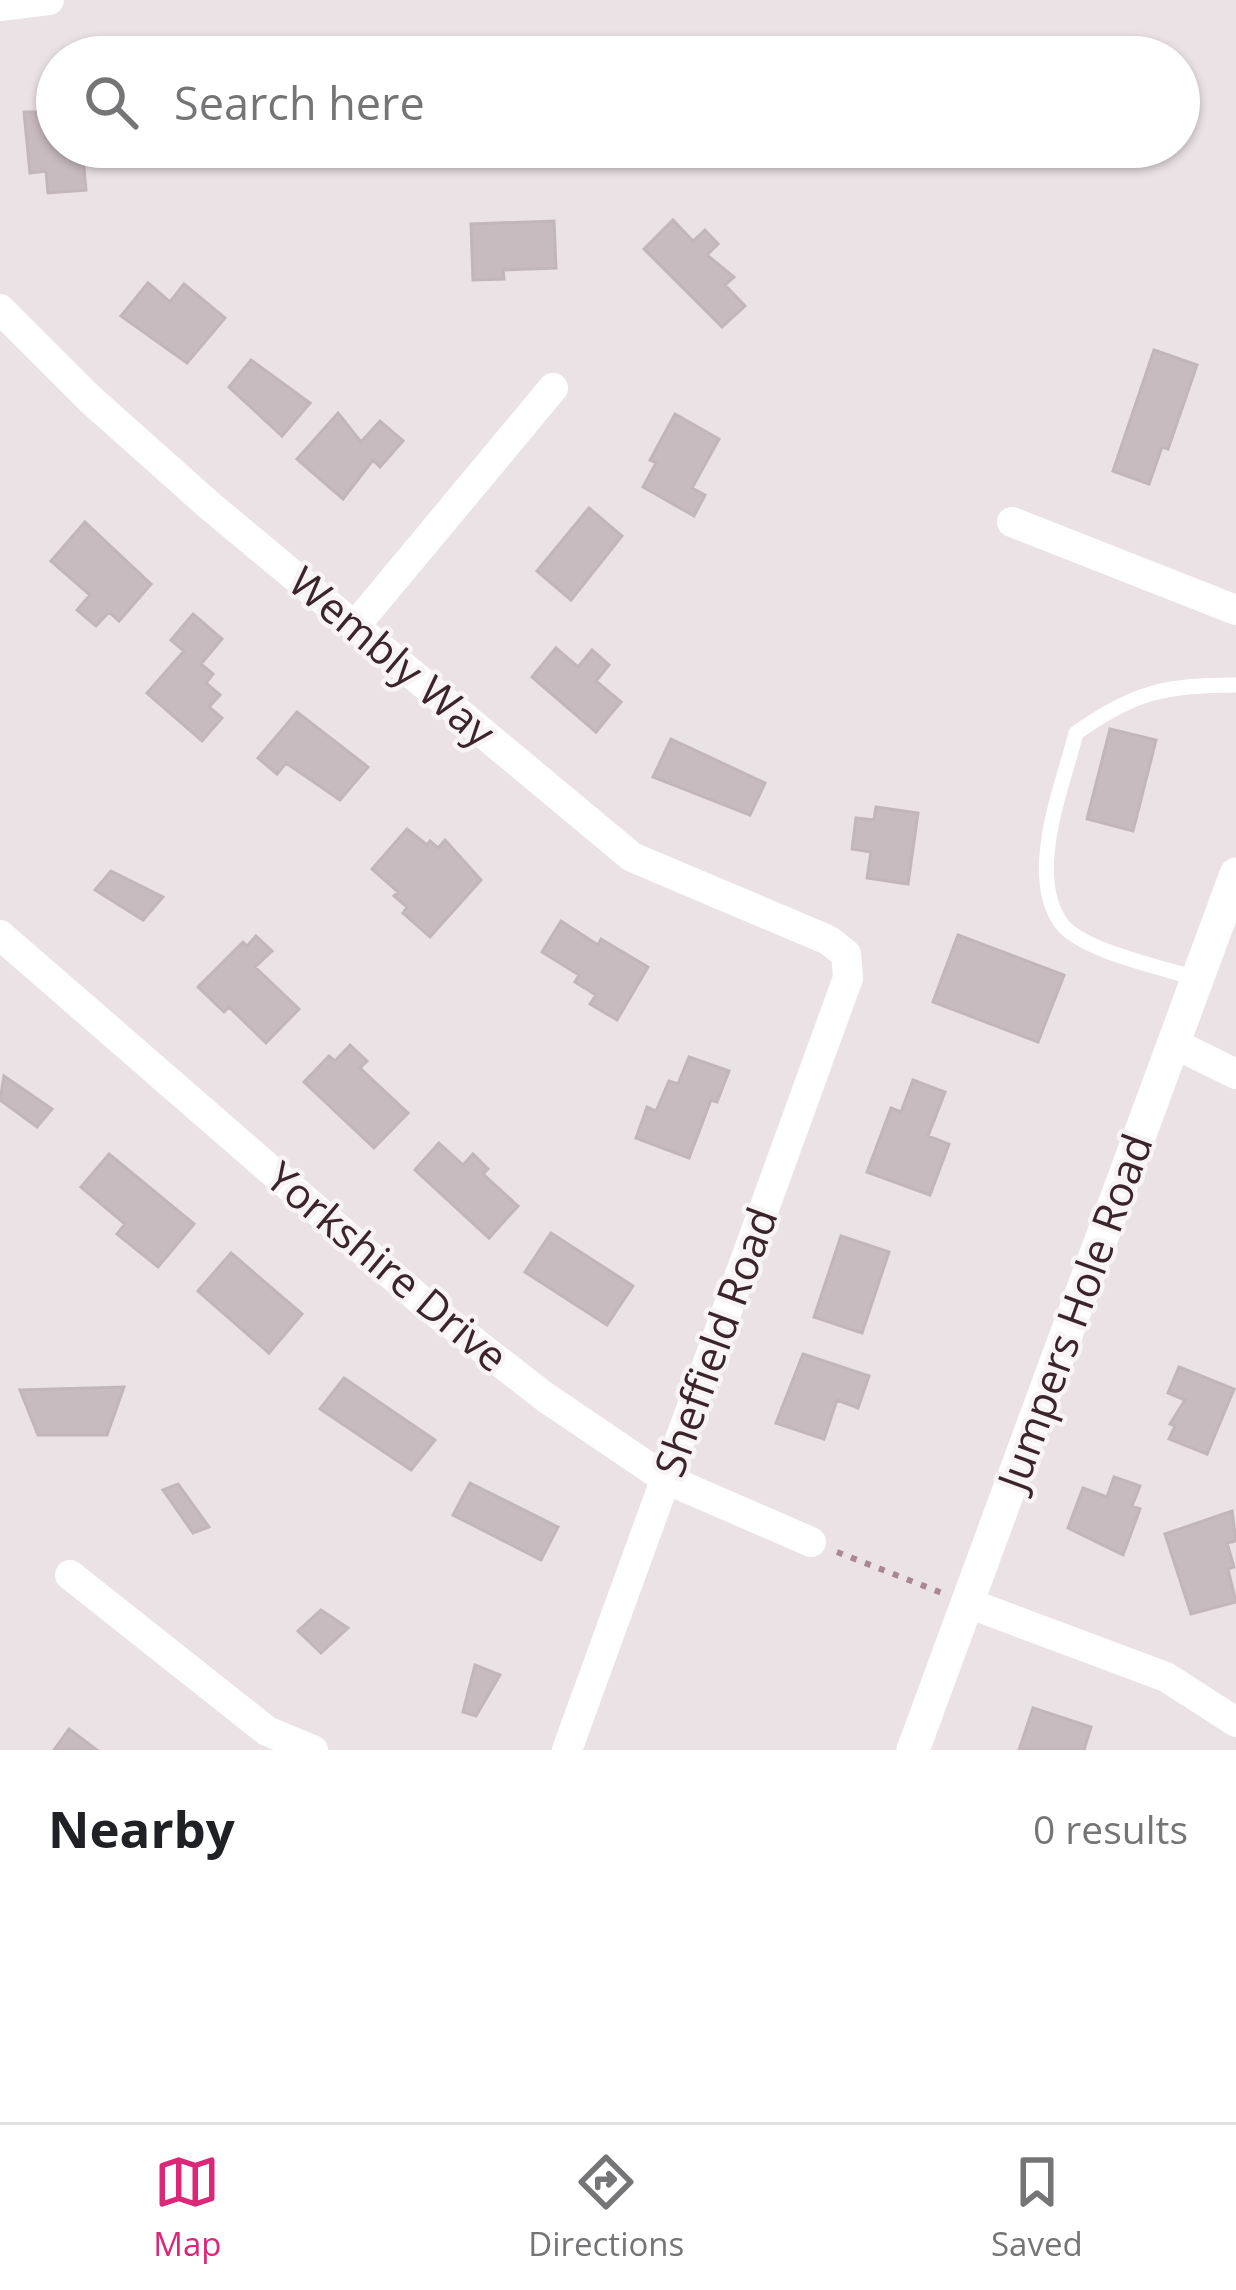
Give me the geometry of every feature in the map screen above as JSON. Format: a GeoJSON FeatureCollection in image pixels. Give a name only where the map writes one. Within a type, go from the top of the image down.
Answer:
{"type":"FeatureCollection","features":[{"type":"Feature","properties":{"kind":"main road","name":"Jumpers Hole Road"},"geometry":{"type":"LineString","coordinates":[[913,1750],[1236,874]]}},
{"type":"Feature","properties":{"kind":"street"},"geometry":{"type":"LineString","coordinates":[[0,6],[50,0]]}},
{"type":"Feature","properties":{"kind":"street","name":"Wembly Way"},"geometry":{"type":"LineString","coordinates":[[0,309],[107,415],[632,856],[828,940]]}},
{"type":"Feature","properties":{"kind":"street"},"geometry":{"type":"LineString","coordinates":[[355,626],[553,388]]}},
{"type":"Feature","properties":{"kind":"street"},"geometry":{"type":"LineString","coordinates":[[1012,522],[1236,610]]}},
{"type":"Feature","properties":{"kind":"street","name":"Yorkshire Drive"},"geometry":{"type":"LineString","coordinates":[[0,935],[425,1304],[544,1397],[666,1479],[811,1542]]}},
{"type":"Feature","properties":{"kind":"street","name":"Sheffield Road"},"geometry":{"type":"LineString","coordinates":[[567,1750],[848,977],[846,954],[828,940]]}},
{"type":"Feature","properties":{"kind":"street"},"geometry":{"type":"LineString","coordinates":[[1174,1044],[1236,1074]]}},
{"type":"Feature","properties":{"kind":"street"},"geometry":{"type":"LineString","coordinates":[[70,1575],[267,1731],[314,1750]]}},
{"type":"Feature","properties":{"kind":"street"},"geometry":{"type":"LineString","coordinates":[[968,1603],[1105,1650],[1232,1708]]}},
{"type":"Feature","properties":{"kind":"lane"},"geometry":{"type":"LineString","coordinates":[[1198,979],[1112,952],[1062,926],[1047,890],[1049,850],[1076,733],[1121,701],[1154,691],[1236,685]]}},
{"type":"Feature","properties":{"kind":"path"},"geometry":{"type":"LineString","coordinates":[[811,1542],[968,1603]]}},
{"type":"Feature","properties":{"kind":"building"},"geometry":{"type":"Polygon","coordinates":[[[24,112],[36,112],[36,168],[84,168],[86,190],[48,193],[46,171],[30,173],[24,112]]]}},
{"type":"Feature","properties":{"kind":"building"},"geometry":{"type":"Polygon","coordinates":[[[673,220],[693,241],[705,230],[718,244],[707,255],[734,277],[725,285],[745,306],[722,327],[644,249],[673,220]]]}},
{"type":"Feature","properties":{"kind":"building"},"geometry":{"type":"Polygon","coordinates":[[[554,221],[556,268],[503,270],[504,279],[473,280],[471,224],[554,221]]]}},
{"type":"Feature","properties":{"kind":"building"},"geometry":{"type":"Polygon","coordinates":[[[148,283],[170,302],[184,284],[225,318],[187,363],[121,316],[148,283]]]}},
{"type":"Feature","properties":{"kind":"building"},"geometry":{"type":"Polygon","coordinates":[[[1154,350],[1197,365],[1168,449],[1162,447],[1149,484],[1113,471],[1154,350]]]}},
{"type":"Feature","properties":{"kind":"building"},"geometry":{"type":"Polygon","coordinates":[[[251,360],[310,403],[282,436],[229,387],[251,360]]]}},
{"type":"Feature","properties":{"kind":"building"},"geometry":{"type":"Polygon","coordinates":[[[338,413],[361,442],[380,421],[403,441],[380,467],[373,460],[343,499],[297,459],[338,413]]]}},
{"type":"Feature","properties":{"kind":"building"},"geometry":{"type":"Polygon","coordinates":[[[675,414],[719,439],[692,488],[705,495],[694,516],[643,487],[656,463],[650,460],[675,414]]]}},
{"type":"Feature","properties":{"kind":"building"},"geometry":{"type":"Polygon","coordinates":[[[589,508],[622,536],[571,600],[537,571],[589,508]]]}},
{"type":"Feature","properties":{"kind":"building"},"geometry":{"type":"Polygon","coordinates":[[[85,522],[151,584],[119,621],[109,612],[96,626],[77,610],[90,595],[51,561],[85,522]]]}},
{"type":"Feature","properties":{"kind":"building"},"geometry":{"type":"Polygon","coordinates":[[[193,614],[222,639],[201,664],[213,674],[206,683],[220,695],[209,707],[222,718],[202,741],[147,693],[184,651],[171,640],[193,614]]]}},
{"type":"Feature","properties":{"kind":"building"},"geometry":{"type":"Polygon","coordinates":[[[556,648],[578,667],[592,650],[609,665],[596,681],[621,702],[596,732],[532,677],[556,648]]]}},
{"type":"Feature","properties":{"kind":"building"},"geometry":{"type":"Polygon","coordinates":[[[297,712],[368,767],[340,800],[286,763],[277,774],[258,758],[297,712]]]}},
{"type":"Feature","properties":{"kind":"building"},"geometry":{"type":"Polygon","coordinates":[[[1110,729],[1156,740],[1133,831],[1087,819],[1110,729]]]}},
{"type":"Feature","properties":{"kind":"building"},"geometry":{"type":"Polygon","coordinates":[[[671,739],[765,783],[750,815],[653,777],[671,739]]]}},
{"type":"Feature","properties":{"kind":"building"},"geometry":{"type":"Polygon","coordinates":[[[876,807],[918,813],[908,884],[867,878],[871,852],[852,849],[856,818],[874,820],[876,807]]]}},
{"type":"Feature","properties":{"kind":"building"},"geometry":{"type":"Polygon","coordinates":[[[407,829],[427,845],[430,841],[438,848],[445,840],[481,880],[430,937],[403,913],[407,907],[394,896],[398,892],[372,869],[407,829]]]}},
{"type":"Feature","properties":{"kind":"building"},"geometry":{"type":"Polygon","coordinates":[[[111,871],[163,897],[143,920],[95,890],[111,871]]]}},
{"type":"Feature","properties":{"kind":"building"},"geometry":{"type":"Polygon","coordinates":[[[561,921],[598,945],[601,939],[648,967],[617,1020],[590,1004],[596,995],[575,982],[579,975],[542,952],[561,921]]]}},
{"type":"Feature","properties":{"kind":"building"},"geometry":{"type":"Polygon","coordinates":[[[958,935],[1064,975],[1038,1042],[933,1002],[958,935]]]}},
{"type":"Feature","properties":{"kind":"building"},"geometry":{"type":"Polygon","coordinates":[[[256,936],[272,951],[255,967],[299,1009],[266,1043],[229,1007],[224,1012],[198,987],[243,942],[247,946],[256,936]]]}},
{"type":"Feature","properties":{"kind":"building"},"geometry":{"type":"Polygon","coordinates":[[[350,1045],[367,1061],[360,1068],[408,1113],[374,1148],[304,1082],[329,1056],[335,1061],[350,1045]]]}},
{"type":"Feature","properties":{"kind":"building"},"geometry":{"type":"Polygon","coordinates":[[[689,1057],[729,1071],[717,1102],[711,1100],[689,1158],[636,1138],[647,1107],[656,1111],[669,1081],[678,1084],[689,1057]]]}},
{"type":"Feature","properties":{"kind":"building"},"geometry":{"type":"Polygon","coordinates":[[[4,1076],[52,1109],[37,1127],[0,1100],[4,1076]]]}},
{"type":"Feature","properties":{"kind":"building"},"geometry":{"type":"Polygon","coordinates":[[[913,1080],[945,1092],[928,1136],[949,1144],[930,1195],[867,1172],[891,1108],[901,1112],[913,1080]]]}},
{"type":"Feature","properties":{"kind":"building"},"geometry":{"type":"Polygon","coordinates":[[[439,1143],[463,1165],[473,1154],[488,1169],[483,1174],[518,1206],[489,1238],[415,1170],[439,1143]]]}},
{"type":"Feature","properties":{"kind":"building"},"geometry":{"type":"Polygon","coordinates":[[[109,1154],[194,1224],[158,1267],[117,1234],[125,1224],[81,1187],[109,1154]]]}},
{"type":"Feature","properties":{"kind":"building"},"geometry":{"type":"Polygon","coordinates":[[[551,1233],[633,1286],[607,1325],[525,1272],[551,1233]]]}},
{"type":"Feature","properties":{"kind":"building"},"geometry":{"type":"Polygon","coordinates":[[[841,1236],[889,1252],[862,1333],[814,1317],[841,1236]]]}},
{"type":"Feature","properties":{"kind":"building"},"geometry":{"type":"Polygon","coordinates":[[[231,1253],[302,1314],[269,1353],[198,1291],[231,1253]]]}},
{"type":"Feature","properties":{"kind":"building"},"geometry":{"type":"Polygon","coordinates":[[[803,1354],[869,1376],[858,1408],[837,1400],[824,1439],[776,1423],[803,1354]]]}},
{"type":"Feature","properties":{"kind":"building"},"geometry":{"type":"Polygon","coordinates":[[[1179,1367],[1234,1389],[1207,1454],[1169,1439],[1175,1426],[1170,1424],[1185,1400],[1168,1393],[1179,1367]]]}},
{"type":"Feature","properties":{"kind":"building"},"geometry":{"type":"Polygon","coordinates":[[[344,1378],[435,1440],[411,1470],[320,1409],[344,1378]]]}},
{"type":"Feature","properties":{"kind":"building"},"geometry":{"type":"Polygon","coordinates":[[[124,1387],[107,1435],[38,1435],[20,1390],[124,1387]]]}},
{"type":"Feature","properties":{"kind":"building"},"geometry":{"type":"Polygon","coordinates":[[[1114,1477],[1140,1486],[1132,1506],[1140,1509],[1123,1555],[1068,1528],[1083,1488],[1107,1497],[1114,1477]]]}},
{"type":"Feature","properties":{"kind":"building"},"geometry":{"type":"Polygon","coordinates":[[[470,1483],[558,1527],[541,1560],[453,1515],[470,1483]]]}},
{"type":"Feature","properties":{"kind":"building"},"geometry":{"type":"Polygon","coordinates":[[[178,1484],[209,1527],[193,1533],[163,1490],[178,1484]]]}},
{"type":"Feature","properties":{"kind":"building"},"geometry":{"type":"Polygon","coordinates":[[[1232,1511],[1236,1541],[1227,1543],[1234,1567],[1228,1569],[1236,1602],[1191,1614],[1165,1534],[1232,1511]]]}},
{"type":"Feature","properties":{"kind":"building"},"geometry":{"type":"Polygon","coordinates":[[[321,1610],[348,1628],[321,1653],[298,1631],[321,1610]]]}},
{"type":"Feature","properties":{"kind":"building"},"geometry":{"type":"Polygon","coordinates":[[[475,1665],[500,1675],[476,1716],[463,1712],[475,1665]]]}},
{"type":"Feature","properties":{"kind":"building"},"geometry":{"type":"Polygon","coordinates":[[[1033,1708],[1091,1727],[1084,1750],[1019,1750],[1033,1708]]]}},
{"type":"Feature","properties":{"kind":"building"},"geometry":{"type":"Polygon","coordinates":[[[69,1729],[97,1750],[54,1750],[69,1729]]]}}]}
